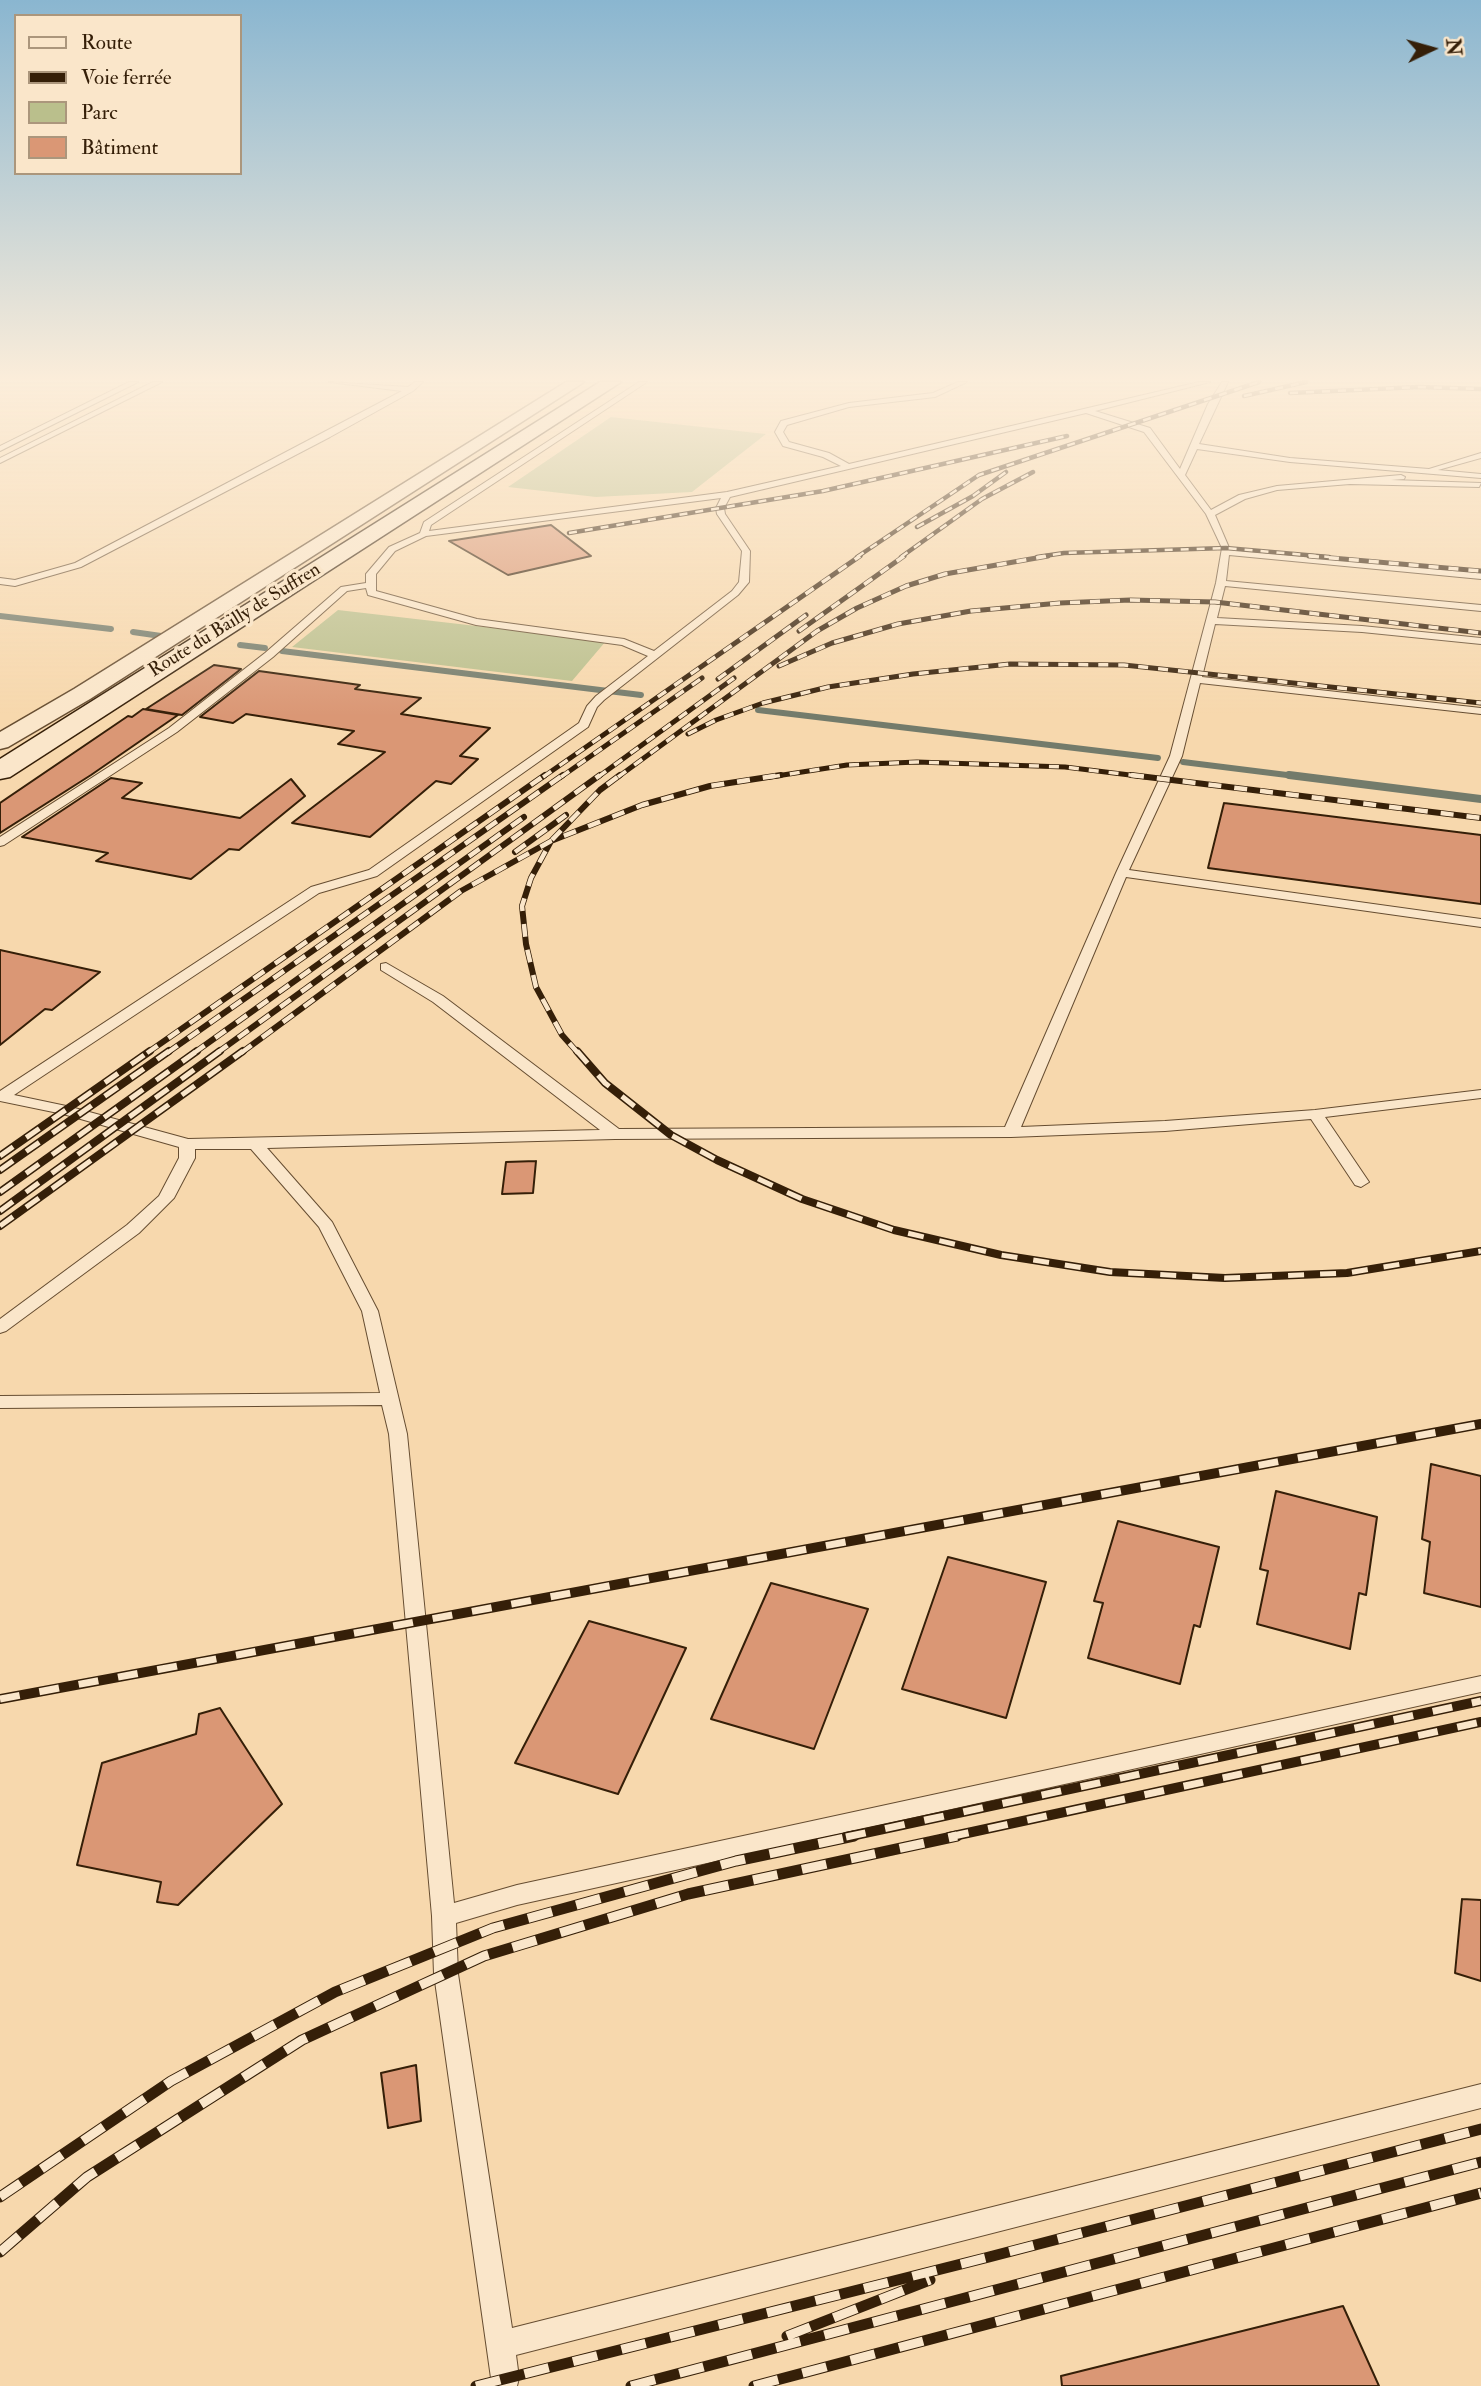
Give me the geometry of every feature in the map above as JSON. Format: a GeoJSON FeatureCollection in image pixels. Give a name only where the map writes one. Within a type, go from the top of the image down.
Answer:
{"type":"FeatureCollection","features":[{"type":"Feature","properties":{"kind":"main road","name":"Route du Bailly de Suffren"},"geometry":{"type":"LineString","coordinates":[[0,771],[437,493]]}},
{"type":"Feature","properties":{"kind":"street"},"geometry":{"type":"LineString","coordinates":[[0,742],[399,493]]}},
{"type":"Feature","properties":{"kind":"lane"},"geometry":{"type":"LineString","coordinates":[[0,588],[78,565],[215,493]]}},
{"type":"Feature","properties":{"kind":"lane"},"geometry":{"type":"LineString","coordinates":[[424,534],[427,524],[474,493]]}},
{"type":"Feature","properties":{"kind":"lane"},"geometry":{"type":"LineString","coordinates":[[656,656],[624,642],[475,622],[371,593],[371,574],[392,549],[424,534],[536,517],[734,493]]}},
{"type":"Feature","properties":{"kind":"lane"},"geometry":{"type":"LineString","coordinates":[[1011,1132],[1122,873],[1176,756],[1221,583],[1226,552],[1210,514],[1196,493]]}},
{"type":"Feature","properties":{"kind":"lane"},"geometry":{"type":"LineString","coordinates":[[1210,514],[1242,497],[1256,493]]}},
{"type":"Feature","properties":{"kind":"lane"},"geometry":{"type":"LineString","coordinates":[[1,1097],[315,890],[373,873],[584,725],[592,706],[600,698],[735,593],[744,582],[747,551],[721,514],[720,508],[727,495]]}},
{"type":"Feature","properties":{"kind":"lane"},"geometry":{"type":"LineString","coordinates":[[1226,552],[1481,576]]}},
{"type":"Feature","properties":{"kind":"lane"},"geometry":{"type":"LineString","coordinates":[[0,581],[15,583]]}},
{"type":"Feature","properties":{"kind":"lane"},"geometry":{"type":"LineString","coordinates":[[1221,583],[1481,608]]}},
{"type":"Feature","properties":{"kind":"lane"},"geometry":{"type":"LineString","coordinates":[[0,842],[173,730],[270,655],[344,589],[371,585]]}},
{"type":"Feature","properties":{"kind":"lane"},"geometry":{"type":"LineString","coordinates":[[1210,621],[1351,628],[1481,641]]}},
{"type":"Feature","properties":{"kind":"lane"},"geometry":{"type":"LineString","coordinates":[[1194,679],[1481,711]]}},
{"type":"Feature","properties":{"kind":"lane"},"geometry":{"type":"LineString","coordinates":[[1122,873],[1481,923]]}},
{"type":"Feature","properties":{"kind":"lane"},"geometry":{"type":"LineString","coordinates":[[386,967],[438,999],[615,1133]]}},
{"type":"Feature","properties":{"kind":"lane"},"geometry":{"type":"LineString","coordinates":[[1,1097],[66,1110],[187,1144],[255,1144],[615,1133],[1011,1132],[1165,1126],[1315,1114],[1481,1094]]}},
{"type":"Feature","properties":{"kind":"lane"},"geometry":{"type":"LineString","coordinates":[[1315,1114],[1361,1182]]}},
{"type":"Feature","properties":{"kind":"lane"},"geometry":{"type":"LineString","coordinates":[[0,1327],[132,1229],[166,1198],[187,1158],[187,1144]]}},
{"type":"Feature","properties":{"kind":"lane"},"geometry":{"type":"LineString","coordinates":[[255,1144],[326,1225],[370,1311],[398,1434],[444,1916],[446,1974],[505,2378],[503,2386]]}},
{"type":"Feature","properties":{"kind":"lane"},"geometry":{"type":"LineString","coordinates":[[0,1402],[389,1399]]}},
{"type":"Feature","properties":{"kind":"lane"},"geometry":{"type":"LineString","coordinates":[[444,1916],[517,1895],[1481,1685]]}},
{"type":"Feature","properties":{"kind":"lane"},"geometry":{"type":"LineString","coordinates":[[499,2345],[1481,2096]]}},
{"type":"Feature","properties":{"kind":"green space"},"geometry":{"type":"Polygon","coordinates":[[[564,493],[666,493],[596,497],[564,493]]]}},
{"type":"Feature","properties":{"kind":"green space"},"geometry":{"type":"Polygon","coordinates":[[[338,610],[606,641],[572,681],[292,647],[338,610]]]}},
{"type":"Feature","properties":{"kind":"building"},"geometry":{"type":"Polygon","coordinates":[[[551,525],[591,556],[508,575],[449,541],[551,525]]]}},
{"type":"Feature","properties":{"kind":"building"},"geometry":{"type":"Polygon","coordinates":[[[214,665],[241,669],[182,715],[146,709],[214,665]]]}},
{"type":"Feature","properties":{"kind":"building"},"geometry":{"type":"Polygon","coordinates":[[[259,671],[360,685],[355,689],[421,698],[401,714],[490,728],[460,756],[478,759],[451,784],[436,781],[370,837],[292,823],[385,752],[338,744],[354,731],[246,714],[233,723],[200,717],[259,671]]]}},
{"type":"Feature","properties":{"kind":"building"},"geometry":{"type":"Polygon","coordinates":[[[143,709],[178,715],[0,833],[0,803],[128,716],[132,717],[143,709]]]}},
{"type":"Feature","properties":{"kind":"building"},"geometry":{"type":"Polygon","coordinates":[[[111,778],[142,783],[122,798],[240,818],[291,779],[305,796],[239,850],[229,849],[191,879],[96,861],[108,853],[22,837],[111,778]]]}},
{"type":"Feature","properties":{"kind":"building"},"geometry":{"type":"Polygon","coordinates":[[[1224,803],[1481,835],[1481,904],[1208,868],[1224,803]]]}},
{"type":"Feature","properties":{"kind":"building"},"geometry":{"type":"Polygon","coordinates":[[[0,950],[100,972],[52,1010],[45,1009],[0,1045],[0,950]]]}},
{"type":"Feature","properties":{"kind":"building"},"geometry":{"type":"Polygon","coordinates":[[[536,1161],[533,1193],[502,1194],[506,1162],[536,1161]]]}},
{"type":"Feature","properties":{"kind":"building"},"geometry":{"type":"Polygon","coordinates":[[[1431,1464],[1481,1476],[1481,1607],[1424,1593],[1430,1542],[1422,1539],[1431,1464]]]}},
{"type":"Feature","properties":{"kind":"building"},"geometry":{"type":"Polygon","coordinates":[[[1276,1491],[1377,1517],[1366,1595],[1359,1593],[1350,1649],[1257,1624],[1268,1571],[1260,1569],[1276,1491]]]}},
{"type":"Feature","properties":{"kind":"building"},"geometry":{"type":"Polygon","coordinates":[[[1118,1521],[1219,1547],[1200,1627],[1194,1625],[1180,1684],[1088,1658],[1103,1603],[1094,1601],[1118,1521]]]}},
{"type":"Feature","properties":{"kind":"building"},"geometry":{"type":"Polygon","coordinates":[[[948,1557],[1046,1582],[1006,1718],[902,1689],[948,1557]]]}},
{"type":"Feature","properties":{"kind":"building"},"geometry":{"type":"Polygon","coordinates":[[[771,1583],[868,1609],[814,1749],[711,1719],[771,1583]]]}},
{"type":"Feature","properties":{"kind":"building"},"geometry":{"type":"Polygon","coordinates":[[[589,1621],[686,1648],[618,1794],[515,1763],[589,1621]]]}},
{"type":"Feature","properties":{"kind":"building"},"geometry":{"type":"Polygon","coordinates":[[[220,1708],[282,1804],[178,1905],[157,1902],[161,1882],[77,1865],[102,1763],[196,1734],[199,1714],[220,1708]]]}},
{"type":"Feature","properties":{"kind":"building"},"geometry":{"type":"Polygon","coordinates":[[[1462,1899],[1481,1900],[1481,1981],[1455,1973],[1462,1899]]]}},
{"type":"Feature","properties":{"kind":"building"},"geometry":{"type":"Polygon","coordinates":[[[416,2065],[421,2121],[388,2128],[381,2073],[416,2065]]]}},
{"type":"Feature","properties":{"kind":"building"},"geometry":{"type":"Polygon","coordinates":[[[1343,2306],[1379,2386],[1062,2386],[1061,2376],[1343,2306]]]}},
{"type":"Feature","properties":{"kind":"waterway"},"geometry":{"type":"LineString","coordinates":[[0,616],[111,629]]}},
{"type":"Feature","properties":{"kind":"waterway"},"geometry":{"type":"LineString","coordinates":[[133,632],[161,636]]}},
{"type":"Feature","properties":{"kind":"waterway"},"geometry":{"type":"LineString","coordinates":[[240,645],[265,648]]}},
{"type":"Feature","properties":{"kind":"waterway"},"geometry":{"type":"LineString","coordinates":[[282,651],[641,695]]}},
{"type":"Feature","properties":{"kind":"waterway"},"geometry":{"type":"LineString","coordinates":[[758,710],[1158,758]]}},
{"type":"Feature","properties":{"kind":"waterway"},"geometry":{"type":"LineString","coordinates":[[1183,762],[1303,777]]}},
{"type":"Feature","properties":{"kind":"waterway"},"geometry":{"type":"LineString","coordinates":[[1289,775],[1481,799]]}},
{"type":"Feature","properties":{"kind":"railway"},"geometry":{"type":"LineString","coordinates":[[569,533],[809,493]]}},
{"type":"Feature","properties":{"kind":"railway"},"geometry":{"type":"LineString","coordinates":[[857,557],[952,493]]}},
{"type":"Feature","properties":{"kind":"railway"},"geometry":{"type":"LineString","coordinates":[[917,527],[977,493]]}},
{"type":"Feature","properties":{"kind":"railway"},"geometry":{"type":"LineString","coordinates":[[901,557],[993,493]]}},
{"type":"Feature","properties":{"kind":"railway"},"geometry":{"type":"LineString","coordinates":[[1037,557],[1064,553],[1226,548],[1329,557]]}},
{"type":"Feature","properties":{"kind":"railway"},"geometry":{"type":"LineString","coordinates":[[543,777],[860,556]]}},
{"type":"Feature","properties":{"kind":"railway"},"geometry":{"type":"LineString","coordinates":[[799,631],[904,556]]}},
{"type":"Feature","properties":{"kind":"railway"},"geometry":{"type":"LineString","coordinates":[[618,777],[817,631],[857,608],[906,586],[945,574],[1048,556]]}},
{"type":"Feature","properties":{"kind":"railway"},"geometry":{"type":"LineString","coordinates":[[1309,556],[1481,571]]}},
{"type":"Feature","properties":{"kind":"railway"},"geometry":{"type":"LineString","coordinates":[[779,666],[832,643],[898,624],[971,611],[1060,603],[1130,600],[1215,602],[1481,633]]}},
{"type":"Feature","properties":{"kind":"railway"},"geometry":{"type":"LineString","coordinates":[[718,679],[806,615]]}},
{"type":"Feature","properties":{"kind":"railway"},"geometry":{"type":"LineString","coordinates":[[688,734],[716,720],[763,703],[828,687],[913,674],[1010,664],[1124,665],[1481,703]]}},
{"type":"Feature","properties":{"kind":"railway"},"geometry":{"type":"LineString","coordinates":[[561,777],[702,678]]}},
{"type":"Feature","properties":{"kind":"railway"},"geometry":{"type":"LineString","coordinates":[[598,777],[734,678]]}},
{"type":"Feature","properties":{"kind":"railway"},"geometry":{"type":"LineString","coordinates":[[770,777],[847,765],[917,762],[1065,767],[1146,777]]}},
{"type":"Feature","properties":{"kind":"railway"},"geometry":{"type":"LineString","coordinates":[[147,1053],[545,775]]}},
{"type":"Feature","properties":{"kind":"railway"},"geometry":{"type":"LineString","coordinates":[[167,1053],[563,775]]}},
{"type":"Feature","properties":{"kind":"railway"},"geometry":{"type":"LineString","coordinates":[[217,1053],[600,775]]}},
{"type":"Feature","properties":{"kind":"railway"},"geometry":{"type":"LineString","coordinates":[[551,841],[600,790],[620,775]]}},
{"type":"Feature","properties":{"kind":"railway"},"geometry":{"type":"LineString","coordinates":[[551,841],[642,805],[710,786],[781,775]]}},
{"type":"Feature","properties":{"kind":"railway"},"geometry":{"type":"LineString","coordinates":[[1131,775],[1481,818]]}},
{"type":"Feature","properties":{"kind":"railway"},"geometry":{"type":"LineString","coordinates":[[515,852],[566,815]]}},
{"type":"Feature","properties":{"kind":"railway"},"geometry":{"type":"LineString","coordinates":[[194,1053],[524,817]]}},
{"type":"Feature","properties":{"kind":"railway"},"geometry":{"type":"LineString","coordinates":[[241,1053],[461,891],[551,841]]}},
{"type":"Feature","properties":{"kind":"railway"},"geometry":{"type":"LineString","coordinates":[[551,841],[531,878],[522,906],[526,944],[536,987],[562,1035],[578,1053]]}},
{"type":"Feature","properties":{"kind":"railway"},"geometry":{"type":"LineString","coordinates":[[0,1156],[150,1051]]}},
{"type":"Feature","properties":{"kind":"railway"},"geometry":{"type":"LineString","coordinates":[[0,1170],[169,1051]]}},
{"type":"Feature","properties":{"kind":"railway"},"geometry":{"type":"LineString","coordinates":[[0,1192],[197,1051]]}},
{"type":"Feature","properties":{"kind":"railway"},"geometry":{"type":"LineString","coordinates":[[0,1211],[220,1051]]}},
{"type":"Feature","properties":{"kind":"railway"},"geometry":{"type":"LineString","coordinates":[[0,1226],[243,1051]]}},
{"type":"Feature","properties":{"kind":"railway"},"geometry":{"type":"LineString","coordinates":[[577,1051],[605,1083],[671,1135],[717,1160],[802,1199],[894,1230],[1001,1255],[1110,1272],[1225,1278],[1347,1273],[1481,1251]]}},
{"type":"Feature","properties":{"kind":"railway"},"geometry":{"type":"LineString","coordinates":[[0,1699],[1481,1424]]}},
{"type":"Feature","properties":{"kind":"railway"},"geometry":{"type":"LineString","coordinates":[[846,1837],[1481,1701]]}},
{"type":"Feature","properties":{"kind":"railway"},"geometry":{"type":"LineString","coordinates":[[949,1837],[1481,1722]]}},
{"type":"Feature","properties":{"kind":"railway"},"geometry":{"type":"LineString","coordinates":[[0,2197],[171,2081],[335,1992],[493,1928],[736,1861],[854,1836]]}},
{"type":"Feature","properties":{"kind":"railway"},"geometry":{"type":"LineString","coordinates":[[0,2252],[87,2177],[302,2040],[484,1956],[688,1894],[957,1836]]}},
{"type":"Feature","properties":{"kind":"railway"},"geometry":{"type":"LineString","coordinates":[[476,2386],[989,2257],[1481,2129]]}},
{"type":"Feature","properties":{"kind":"railway"},"geometry":{"type":"LineString","coordinates":[[631,2386],[1481,2162]]}},
{"type":"Feature","properties":{"kind":"railway"},"geometry":{"type":"LineString","coordinates":[[754,2386],[1481,2193]]}},
{"type":"Feature","properties":{"kind":"railway"},"geometry":{"type":"LineString","coordinates":[[787,2336],[930,2280]]}}]}
